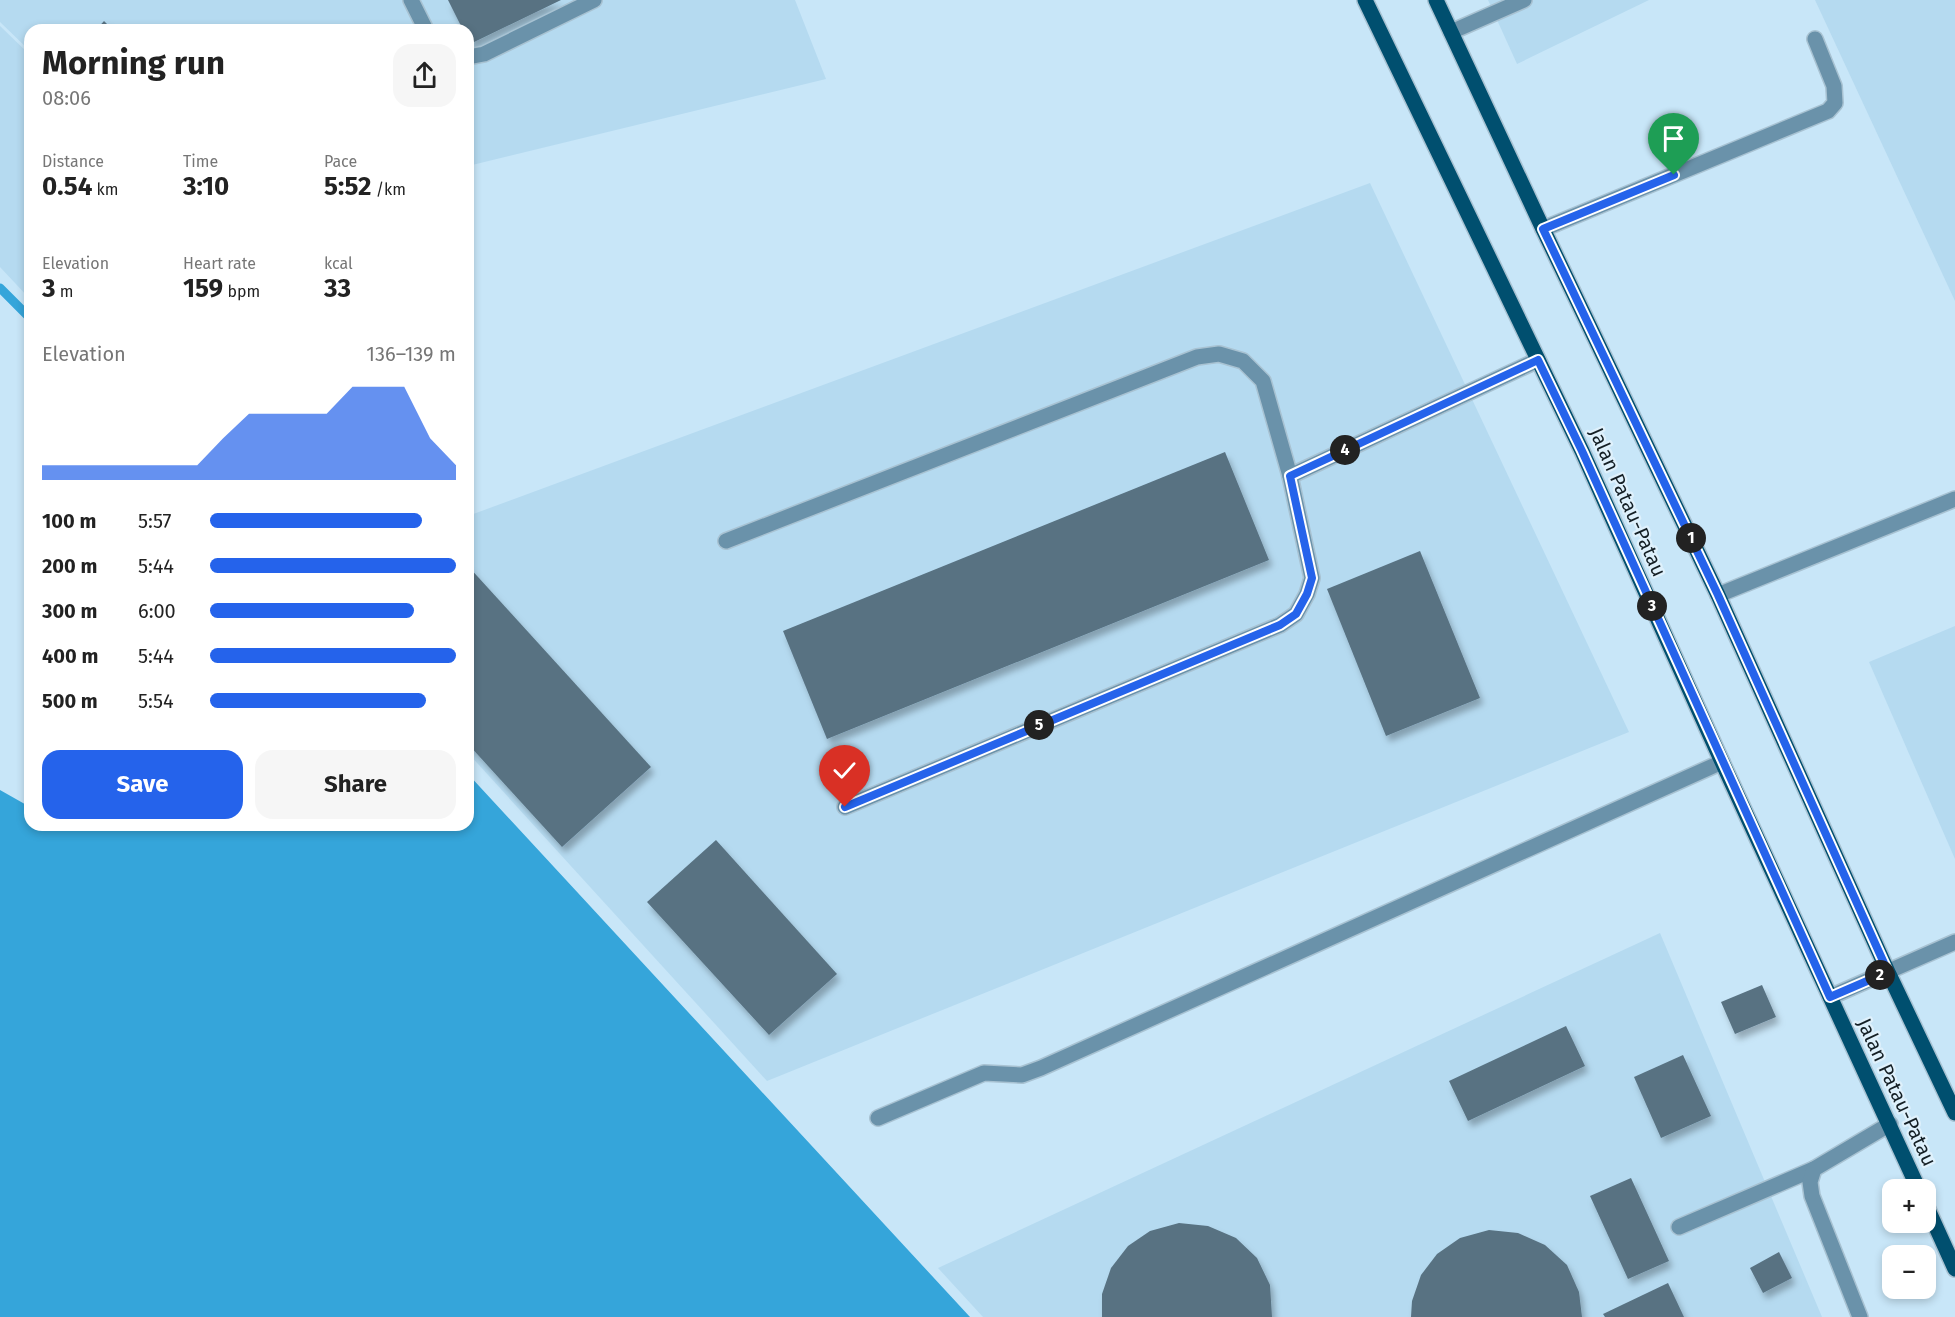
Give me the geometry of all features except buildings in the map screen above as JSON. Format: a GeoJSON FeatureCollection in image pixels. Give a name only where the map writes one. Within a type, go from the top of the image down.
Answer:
{"type":"FeatureCollection","features":[{"type":"Feature","properties":{"kind":"main road","name":"Jalan Patau-Patau"},"geometry":{"type":"LineString","coordinates":[[1436,0],[1718,595],[1888,972],[1955,1113]]}},
{"type":"Feature","properties":{"kind":"main road","name":"Jalan Patau-Patau"},"geometry":{"type":"LineString","coordinates":[[1369,1],[1587,462],[1914,1179]]}},
{"type":"Feature","properties":{"kind":"main road"},"geometry":{"type":"LineString","coordinates":[[1936,1227],[1955,1269]]}},
{"type":"Feature","properties":{"kind":"lane"},"geometry":{"type":"LineString","coordinates":[[411,0],[423,24]]}},
{"type":"Feature","properties":{"kind":"lane"},"geometry":{"type":"LineString","coordinates":[[474,56],[484,54],[594,0]]}},
{"type":"Feature","properties":{"kind":"lane"},"geometry":{"type":"LineString","coordinates":[[1451,33],[1524,0]]}},
{"type":"Feature","properties":{"kind":"lane"},"geometry":{"type":"LineString","coordinates":[[1543,229],[1828,111],[1835,103],[1834,86],[1815,39]]}},
{"type":"Feature","properties":{"kind":"lane"},"geometry":{"type":"LineString","coordinates":[[726,541],[1179,362],[1219,354],[1243,361],[1263,381],[1290,476],[1312,578],[1307,594],[1296,614],[1280,625],[845,807]]}},
{"type":"Feature","properties":{"kind":"lane"},"geometry":{"type":"LineString","coordinates":[[1290,476],[1538,360]]}},
{"type":"Feature","properties":{"kind":"lane"},"geometry":{"type":"LineString","coordinates":[[1718,595],[1955,498]]}},
{"type":"Feature","properties":{"kind":"lane"},"geometry":{"type":"LineString","coordinates":[[879,1118],[984,1073],[1022,1074],[1041,1068],[1722,762]]}},
{"type":"Feature","properties":{"kind":"lane"},"geometry":{"type":"LineString","coordinates":[[1830,997],[1955,942]]}},
{"type":"Feature","properties":{"kind":"lane"},"geometry":{"type":"LineString","coordinates":[[1679,1227],[1814,1169],[1890,1124]]}},
{"type":"Feature","properties":{"kind":"lane"},"geometry":{"type":"LineString","coordinates":[[1814,1169],[1810,1182],[1812,1196],[1860,1317]]}},
{"type":"Feature","properties":{"kind":"shaded area"},"geometry":{"type":"Polygon","coordinates":[[[0,0],[795,0],[826,79],[474,165],[474,24],[24,24],[24,45],[0,22],[0,0]]]}},
{"type":"Feature","properties":{"kind":"shaded area"},"geometry":{"type":"Polygon","coordinates":[[[1488,0],[1649,0],[1517,64],[1488,0]]]}},
{"type":"Feature","properties":{"kind":"shaded area"},"geometry":{"type":"Polygon","coordinates":[[[1815,0],[1955,0],[1955,301],[1815,0]]]}},
{"type":"Feature","properties":{"kind":"shaded area"},"geometry":{"type":"Polygon","coordinates":[[[0,26],[24,49],[24,293],[0,267],[0,26]]]}},
{"type":"Feature","properties":{"kind":"shaded area"},"geometry":{"type":"Polygon","coordinates":[[[1370,183],[1629,732],[767,1081],[474,760],[474,514],[1370,183]]]}},
{"type":"Feature","properties":{"kind":"shaded area"},"geometry":{"type":"Polygon","coordinates":[[[1955,626],[1955,859],[1869,662],[1955,626]]]}},
{"type":"Feature","properties":{"kind":"shaded area"},"geometry":{"type":"Polygon","coordinates":[[[1660,933],[1822,1317],[983,1317],[938,1268],[1660,933]]]}},
{"type":"Feature","properties":{"kind":"water"},"geometry":{"type":"Polygon","coordinates":[[[474,780],[970,1317],[0,1317],[0,790],[24,804],[24,831],[474,831],[474,780]]]}},
{"type":"Feature","properties":{"kind":"waterway"},"geometry":{"type":"LineString","coordinates":[[0,288],[24,312]]}},
{"type":"Feature","properties":{"kind":"route"},"geometry":{"type":"LineString","coordinates":[[845,807],[1280,625],[1296,614],[1307,594],[1312,578],[1290,476],[1538,360],[1582,451],[1830,997],[1888,972],[1718,595],[1543,229],[1674,175]]}}]}
